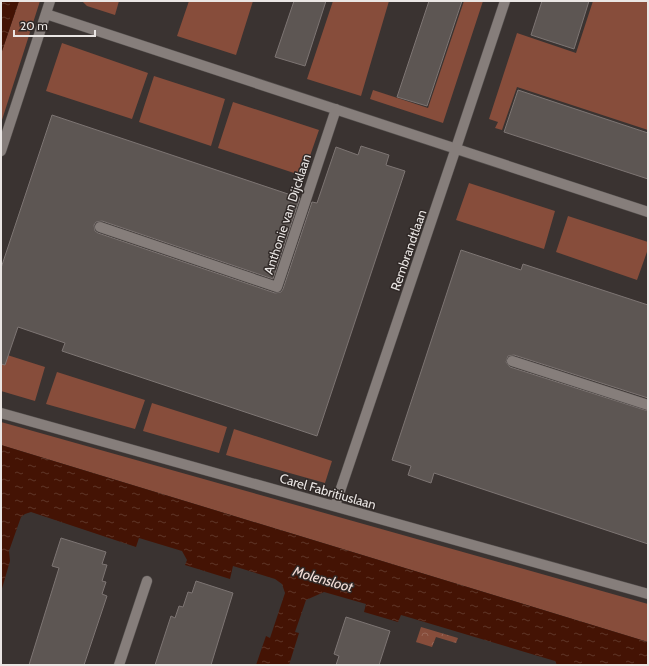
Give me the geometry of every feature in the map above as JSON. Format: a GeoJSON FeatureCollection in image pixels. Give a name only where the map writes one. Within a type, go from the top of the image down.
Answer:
{"type":"FeatureCollection","features":[{"type":"Feature","properties":{"kind":"street"},"geometry":{"type":"LineString","coordinates":[[1,151],[50,1]]}},
{"type":"Feature","properties":{"kind":"street","name":"Rembrandtlaan"},"geometry":{"type":"LineString","coordinates":[[335,506],[505,1]]}},
{"type":"Feature","properties":{"kind":"street"},"geometry":{"type":"LineString","coordinates":[[46,14],[648,212]]}},
{"type":"Feature","properties":{"kind":"street","name":"Anthonie van Dijcklaan"},"geometry":{"type":"LineString","coordinates":[[100,227],[277,287],[336,109]]}},
{"type":"Feature","properties":{"kind":"street"},"geometry":{"type":"LineString","coordinates":[[512,361],[648,406]]}},
{"type":"Feature","properties":{"kind":"street","name":"Carel Fabritiuslaan"},"geometry":{"type":"LineString","coordinates":[[1,413],[648,594]]}},
{"type":"Feature","properties":{"kind":"street"},"geometry":{"type":"LineString","coordinates":[[119,665],[147,581]]}},
{"type":"Feature","properties":{"kind":"green space"},"geometry":{"type":"Polygon","coordinates":[[[19,1],[40,1],[1,123],[1,54],[19,1]]]}},
{"type":"Feature","properties":{"kind":"green space"},"geometry":{"type":"Polygon","coordinates":[[[82,1],[119,1],[115,15],[87,6],[82,1]]]}},
{"type":"Feature","properties":{"kind":"green space"},"geometry":{"type":"Polygon","coordinates":[[[189,1],[253,1],[236,55],[177,36],[189,1]]]}},
{"type":"Feature","properties":{"kind":"green space"},"geometry":{"type":"Polygon","coordinates":[[[333,1],[389,1],[361,96],[307,79],[333,1]]]}},
{"type":"Feature","properties":{"kind":"green space"},"geometry":{"type":"Polygon","coordinates":[[[464,1],[483,1],[443,123],[370,99],[373,90],[428,108],[464,1]]]}},
{"type":"Feature","properties":{"kind":"green space"},"geometry":{"type":"Polygon","coordinates":[[[593,1],[648,1],[648,130],[517,87],[502,130],[495,128],[498,122],[489,119],[517,33],[576,53],[593,1]]]}},
{"type":"Feature","properties":{"kind":"green space"},"geometry":{"type":"Polygon","coordinates":[[[62,43],[148,73],[132,119],[46,91],[62,43]]]}},
{"type":"Feature","properties":{"kind":"green space"},"geometry":{"type":"Polygon","coordinates":[[[154,76],[225,99],[211,146],[139,122],[154,76]]]}},
{"type":"Feature","properties":{"kind":"green space"},"geometry":{"type":"Polygon","coordinates":[[[233,102],[319,130],[303,176],[218,148],[233,102]]]}},
{"type":"Feature","properties":{"kind":"green space"},"geometry":{"type":"Polygon","coordinates":[[[469,183],[555,211],[544,249],[456,220],[469,183]]]}},
{"type":"Feature","properties":{"kind":"green space"},"geometry":{"type":"Polygon","coordinates":[[[568,216],[648,242],[648,249],[637,280],[556,252],[568,216]]]}},
{"type":"Feature","properties":{"kind":"green space"},"geometry":{"type":"Polygon","coordinates":[[[1,353],[45,367],[35,401],[1,391],[1,353]]]}},
{"type":"Feature","properties":{"kind":"green space"},"geometry":{"type":"Polygon","coordinates":[[[57,372],[145,400],[135,429],[46,404],[57,372]]]}},
{"type":"Feature","properties":{"kind":"green space"},"geometry":{"type":"Polygon","coordinates":[[[152,403],[227,427],[219,453],[143,431],[152,403]]]}},
{"type":"Feature","properties":{"kind":"green space"},"geometry":{"type":"Polygon","coordinates":[[[1,422],[648,604],[648,642],[1,445],[1,422]]]}},
{"type":"Feature","properties":{"kind":"green space"},"geometry":{"type":"Polygon","coordinates":[[[234,429],[332,461],[325,483],[226,455],[234,429]]]}},
{"type":"Feature","properties":{"kind":"green space"},"geometry":{"type":"Polygon","coordinates":[[[421,627],[458,638],[456,643],[436,637],[432,647],[416,642],[421,627]]]}},
{"type":"Feature","properties":{"kind":"water"},"geometry":{"type":"Polygon","coordinates":[[[1,1],[19,1],[1,54],[1,1]]]}},
{"type":"Feature","properties":{"kind":"water","name":"Molensloot"},"geometry":{"type":"Polygon","coordinates":[[[1,445],[648,642],[648,665],[557,665],[555,661],[401,615],[398,622],[364,612],[366,604],[324,592],[306,600],[295,632],[299,633],[289,665],[256,665],[266,636],[270,638],[285,593],[282,584],[275,579],[233,566],[230,579],[185,565],[187,560],[182,551],[139,538],[136,547],[31,512],[21,517],[9,551],[10,561],[1,592],[1,445]]]}},
{"type":"Feature","properties":{"kind":"building"},"geometry":{"type":"Polygon","coordinates":[[[294,1],[326,1],[305,66],[275,57],[294,1]]]}},
{"type":"Feature","properties":{"kind":"building"},"geometry":{"type":"Polygon","coordinates":[[[429,1],[462,1],[427,106],[397,97],[429,1]]]}},
{"type":"Feature","properties":{"kind":"building"},"geometry":{"type":"Polygon","coordinates":[[[542,1],[589,1],[574,49],[531,35],[542,1]]]}},
{"type":"Feature","properties":{"kind":"building"},"geometry":{"type":"Polygon","coordinates":[[[518,90],[648,133],[648,179],[504,132],[518,90]]]}},
{"type":"Feature","properties":{"kind":"building"},"geometry":{"type":"Polygon","coordinates":[[[52,115],[300,198],[273,279],[102,221],[96,222],[94,225],[95,231],[98,233],[275,293],[281,292],[283,289],[312,202],[317,203],[336,147],[358,155],[361,146],[389,155],[386,165],[405,171],[317,436],[62,351],[65,343],[18,327],[5,365],[1,364],[1,268],[52,115]]]}},
{"type":"Feature","properties":{"kind":"building"},"geometry":{"type":"Polygon","coordinates":[[[461,250],[521,270],[523,264],[648,305],[648,398],[514,355],[508,356],[506,362],[510,367],[648,411],[648,544],[434,473],[431,483],[408,475],[411,466],[392,460],[461,250]]]}},
{"type":"Feature","properties":{"kind":"building"},"geometry":{"type":"Polygon","coordinates":[[[61,538],[106,552],[102,564],[107,565],[102,581],[106,582],[102,594],[107,596],[84,665],[29,665],[59,568],[52,566],[61,538]]]}},
{"type":"Feature","properties":{"kind":"building"},"geometry":{"type":"Polygon","coordinates":[[[196,581],[233,593],[211,665],[155,665],[171,616],[175,618],[179,606],[183,607],[188,592],[192,593],[196,581]]]}},
{"type":"Feature","properties":{"kind":"building"},"geometry":{"type":"Polygon","coordinates":[[[346,617],[390,631],[379,665],[336,665],[339,656],[334,654],[346,617]]]}}]}
